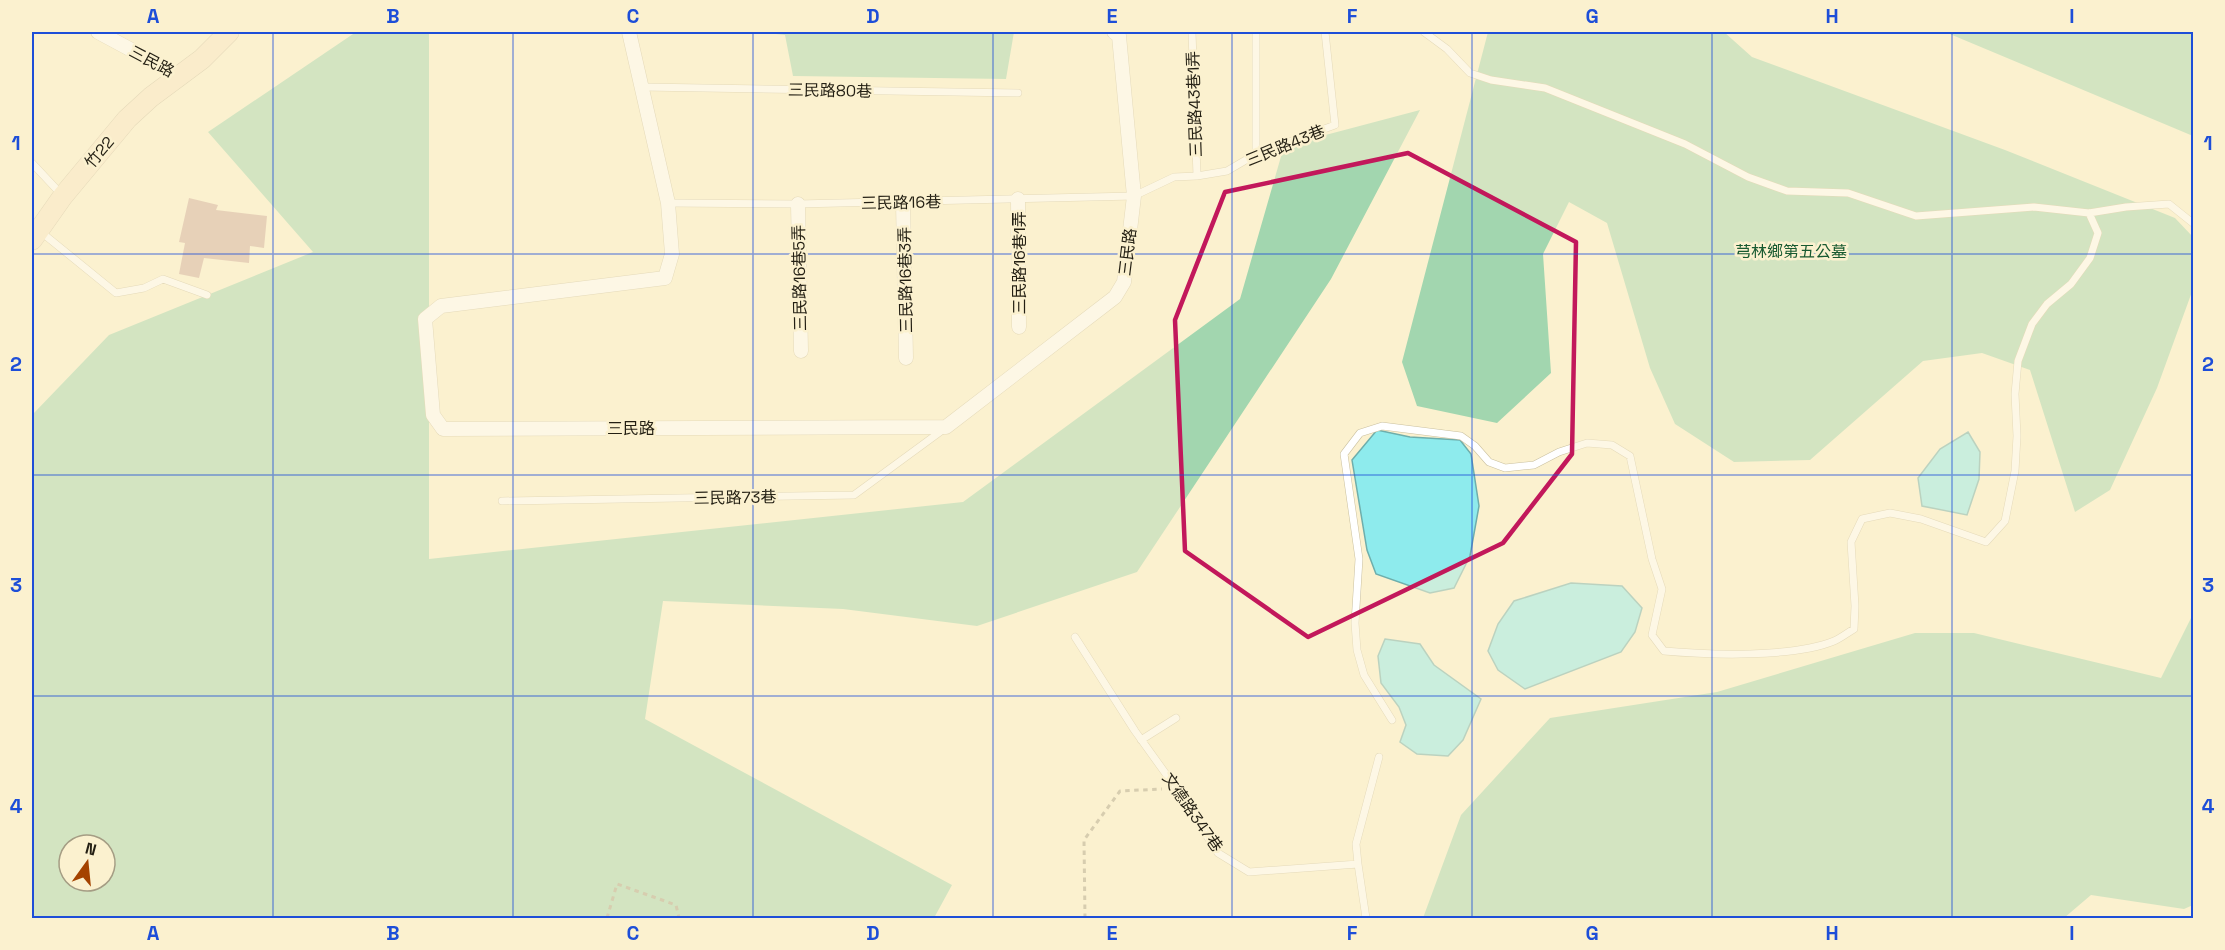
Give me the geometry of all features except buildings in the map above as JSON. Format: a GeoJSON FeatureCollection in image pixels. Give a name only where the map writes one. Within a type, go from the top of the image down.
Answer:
{"type":"FeatureCollection","features":[{"type":"Feature","properties":{"kind":"street","name":"三民路"},"geometry":{"type":"LineString","coordinates":[[98,32],[180,76],[202,59],[229,32]]}},
{"type":"Feature","properties":{"kind":"street","name":"三民路"},"geometry":{"type":"LineString","coordinates":[[629,32],[668,203],[672,254],[665,278],[441,306],[425,319],[433,415],[443,429],[946,427],[1115,297],[1124,282],[1134,196],[1119,36],[1114,32]]}},
{"type":"Feature","properties":{"kind":"street","name":"竹22"},"geometry":{"type":"LineString","coordinates":[[35,235],[63,196],[127,119],[151,97],[180,76]]}},
{"type":"Feature","properties":{"kind":"street","name":"三民路16巷1弄"},"geometry":{"type":"LineString","coordinates":[[1018,199],[1019,327]]}},
{"type":"Feature","properties":{"kind":"street","name":"三民路16巷3弄"},"geometry":{"type":"LineString","coordinates":[[903,202],[906,358]]}},
{"type":"Feature","properties":{"kind":"street","name":"三民路16巷5弄"},"geometry":{"type":"LineString","coordinates":[[798,204],[801,351]]}},
{"type":"Feature","properties":{"kind":"lane","name":"三民路43巷1弄"},"geometry":{"type":"LineString","coordinates":[[1192,32],[1197,176]]}},
{"type":"Feature","properties":{"kind":"lane"},"geometry":{"type":"LineString","coordinates":[[1256,154],[1257,32]]}},
{"type":"Feature","properties":{"kind":"lane","name":"三民路43巷"},"geometry":{"type":"LineString","coordinates":[[1134,196],[1174,177],[1227,171],[1256,154],[1335,125],[1324,32]]}},
{"type":"Feature","properties":{"kind":"lane"},"geometry":{"type":"LineString","coordinates":[[1424,32],[1447,49],[1470,73],[1491,80],[1545,87],[1685,144],[1748,177],[1787,191],[1848,193],[1916,216],[2034,207],[2089,213],[2126,207],[2169,204],[2193,224]]}},
{"type":"Feature","properties":{"kind":"lane","name":"三民路80巷"},"geometry":{"type":"LineString","coordinates":[[643,87],[1018,93]]}},
{"type":"Feature","properties":{"kind":"lane"},"geometry":{"type":"LineString","coordinates":[[32,163],[63,196]]}},
{"type":"Feature","properties":{"kind":"lane","name":"三民路16巷"},"geometry":{"type":"LineString","coordinates":[[668,203],[798,204],[1134,196]]}},
{"type":"Feature","properties":{"kind":"lane"},"geometry":{"type":"LineString","coordinates":[[1392,720],[1364,675],[1357,650],[1355,623],[1359,559],[1344,454],[1360,433],[1382,426],[1461,436],[1475,446],[1489,462],[1505,468],[1534,465],[1559,452],[1587,443],[1612,445],[1630,456],[1633,466],[1652,559],[1662,589],[1652,635],[1664,651],[1749,653],[1797,650],[1833,641],[1854,629],[1851,542],[1862,519],[1890,513],[1921,519],[1986,542],[2005,521],[2015,471],[2017,435],[2015,394],[2018,361],[2032,324],[2047,304],[2071,284],[2090,258],[2098,234],[2089,213]]}},
{"type":"Feature","properties":{"kind":"lane"},"geometry":{"type":"LineString","coordinates":[[35,235],[116,293],[144,288],[163,279],[207,295]]}},
{"type":"Feature","properties":{"kind":"lane","name":"三民路73巷"},"geometry":{"type":"LineString","coordinates":[[502,501],[854,495],[946,427]]}},
{"type":"Feature","properties":{"kind":"lane","name":"文德路347巷"},"geometry":{"type":"LineString","coordinates":[[1075,637],[1141,740],[1176,788],[1218,853],[1249,872],[1358,864]]}},
{"type":"Feature","properties":{"kind":"lane"},"geometry":{"type":"LineString","coordinates":[[1141,740],[1176,718]]}},
{"type":"Feature","properties":{"kind":"lane"},"geometry":{"type":"LineString","coordinates":[[1366,918],[1356,844],[1379,756]]}},
{"type":"Feature","properties":{"kind":"path"},"geometry":{"type":"LineString","coordinates":[[1085,918],[1084,840],[1120,790],[1176,788]]}},
{"type":"Feature","properties":{"kind":"path"},"geometry":{"type":"LineString","coordinates":[[607,918],[617,884],[676,905],[679,918]]}},
{"type":"Feature","properties":{"kind":"highlighted area"},"geometry":{"type":"Polygon","coordinates":[[[1408,153],[1576,242],[1572,454],[1503,543],[1308,637],[1185,551],[1175,320],[1225,192],[1408,153]]]}},
{"type":"Feature","properties":{"kind":"green space"},"geometry":{"type":"Polygon","coordinates":[[[356,32],[429,32],[429,559],[963,502],[1240,299],[1284,146],[1420,110],[1331,279],[1137,572],[977,626],[843,609],[663,601],[645,719],[952,885],[934,918],[32,918],[32,433],[34,413],[109,335],[313,252],[208,132],[356,32]]]}},
{"type":"Feature","properties":{"kind":"green space"},"geometry":{"type":"Polygon","coordinates":[[[757,32],[1014,32],[1006,79],[793,76],[785,35],[757,32]]]}},
{"type":"Feature","properties":{"kind":"green space","name":"芎林鄉第五公墓"},"geometry":{"type":"Polygon","coordinates":[[[1488,32],[1724,32],[1752,57],[2005,150],[2175,218],[2193,237],[2193,289],[2157,388],[2110,490],[2075,512],[2030,370],[1982,353],[1923,361],[1810,460],[1734,462],[1675,424],[1650,368],[1607,223],[1569,202],[1543,254],[1551,373],[1497,423],[1417,406],[1402,362],[1488,32]]]}},
{"type":"Feature","properties":{"kind":"green space"},"geometry":{"type":"Polygon","coordinates":[[[1945,32],[2193,32],[2193,136],[1945,32]]]}},
{"type":"Feature","properties":{"kind":"green space"},"geometry":{"type":"Polygon","coordinates":[[[2193,614],[2193,905],[2184,909],[2091,895],[2064,918],[1423,918],[1461,815],[1550,718],[1717,692],[1915,633],[1974,633],[2161,678],[2193,614]]]}},
{"type":"Feature","properties":{"kind":"water"},"geometry":{"type":"Polygon","coordinates":[[[1377,430],[1410,437],[1460,440],[1471,454],[1479,506],[1470,556],[1454,588],[1430,593],[1376,574],[1367,550],[1352,460],[1377,430]]]}},
{"type":"Feature","properties":{"kind":"water"},"geometry":{"type":"Polygon","coordinates":[[[1968,432],[1980,452],[1979,479],[1967,515],[1922,506],[1918,478],[1940,449],[1968,432]]]}},
{"type":"Feature","properties":{"kind":"water"},"geometry":{"type":"Polygon","coordinates":[[[1571,583],[1622,586],[1642,608],[1635,632],[1621,652],[1525,689],[1498,670],[1488,651],[1498,624],[1514,601],[1571,583]]]}},
{"type":"Feature","properties":{"kind":"water"},"geometry":{"type":"Polygon","coordinates":[[[1385,639],[1420,644],[1434,665],[1481,699],[1463,740],[1448,756],[1417,754],[1400,742],[1406,725],[1399,707],[1381,683],[1378,656],[1385,639]]]}}]}
